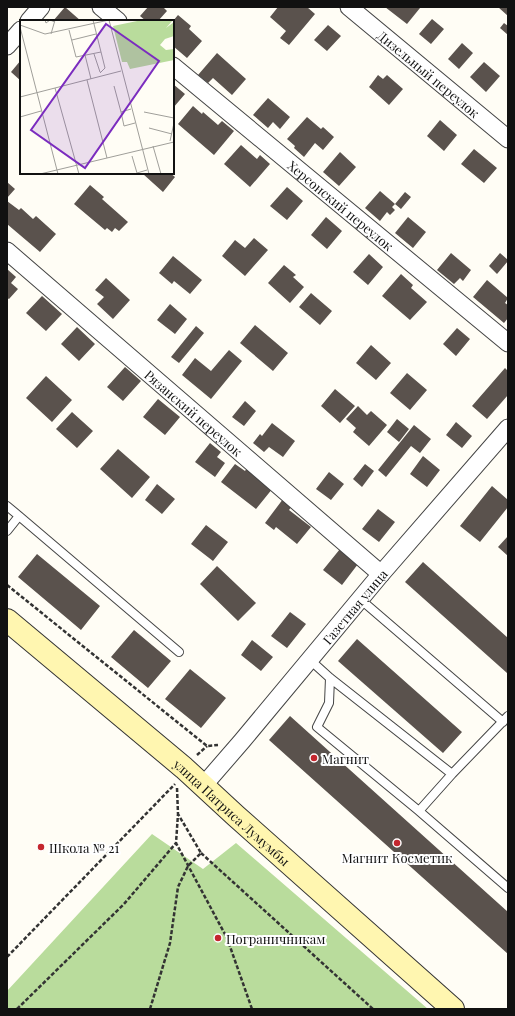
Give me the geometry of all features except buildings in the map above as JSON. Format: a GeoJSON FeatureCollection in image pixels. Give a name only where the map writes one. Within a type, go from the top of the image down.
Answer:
{"type":"FeatureCollection","features":[{"type":"Feature","properties":{"kind":"street"},"geometry":{"type":"LineString","coordinates":[[30,20],[41,7]]}},
{"type":"Feature","properties":{"kind":"street"},"geometry":{"type":"LineString","coordinates":[[102,7],[117,20]]}},
{"type":"Feature","properties":{"kind":"street","name":"Дизельный переулок"},"geometry":{"type":"LineString","coordinates":[[349,7],[508,139]]}},
{"type":"Feature","properties":{"kind":"street"},"geometry":{"type":"LineString","coordinates":[[7,46],[20,31]]}},
{"type":"Feature","properties":{"kind":"street","name":"Херсонский переулок"},"geometry":{"type":"LineString","coordinates":[[174,67],[508,343]]}},
{"type":"Feature","properties":{"kind":"street","name":"Рязанский переулок"},"geometry":{"type":"LineString","coordinates":[[7,252],[381,574]]}},
{"type":"Feature","properties":{"kind":"street","name":"Газетная улица"},"geometry":{"type":"LineString","coordinates":[[202,786],[242,741],[381,574],[508,428]]}},
{"type":"Feature","properties":{"kind":"street","name":"улица Патриса Лумумбы"},"geometry":{"type":"LineString","coordinates":[[7,620],[184,768],[202,786],[453,1009]]}},
{"type":"Feature","properties":{"kind":"lane"},"geometry":{"type":"LineString","coordinates":[[7,506],[180,652]]}},
{"type":"Feature","properties":{"kind":"lane"},"geometry":{"type":"LineString","coordinates":[[7,531],[19,516]]}},
{"type":"Feature","properties":{"kind":"lane"},"geometry":{"type":"LineString","coordinates":[[360,599],[505,719],[419,811]]}},
{"type":"Feature","properties":{"kind":"lane"},"geometry":{"type":"LineString","coordinates":[[309,659],[330,678],[452,774]]}},
{"type":"Feature","properties":{"kind":"lane"},"geometry":{"type":"LineString","coordinates":[[330,678],[329,703],[317,727],[419,811],[508,888]]}},
{"type":"Feature","properties":{"kind":"path"},"geometry":{"type":"LineString","coordinates":[[7,585],[207,746]]}},
{"type":"Feature","properties":{"kind":"path"},"geometry":{"type":"LineString","coordinates":[[184,768],[207,746],[242,741]]}},
{"type":"Feature","properties":{"kind":"path"},"geometry":{"type":"LineString","coordinates":[[7,957],[177,782],[178,814],[176,843],[227,938],[252,1009]]}},
{"type":"Feature","properties":{"kind":"path"},"geometry":{"type":"LineString","coordinates":[[178,814],[201,853],[373,1009]]}},
{"type":"Feature","properties":{"kind":"path"},"geometry":{"type":"LineString","coordinates":[[17,1009],[124,904],[176,843]]}},
{"type":"Feature","properties":{"kind":"path"},"geometry":{"type":"LineString","coordinates":[[150,1009],[170,943],[178,887],[188,866],[201,853]]}},
{"type":"Feature","properties":{"kind":"green space"},"geometry":{"type":"Polygon","coordinates":[[[152,834],[203,869],[236,843],[428,1009],[7,1009],[7,991],[152,834]]]}},
{"type":"Feature","properties":{"kind":"place","name":"Магнит"},"geometry":{"type":"Point","coordinates":[314,758]}},
{"type":"Feature","properties":{"kind":"place","name":"Магнит Косметик"},"geometry":{"type":"Point","coordinates":[397,843]}},
{"type":"Feature","properties":{"kind":"place","name":"Школа № 21"},"geometry":{"type":"Point","coordinates":[41,847]}},
{"type":"Feature","properties":{"kind":"place","name":"Пограничникам"},"geometry":{"type":"Point","coordinates":[218,938]}}]}
